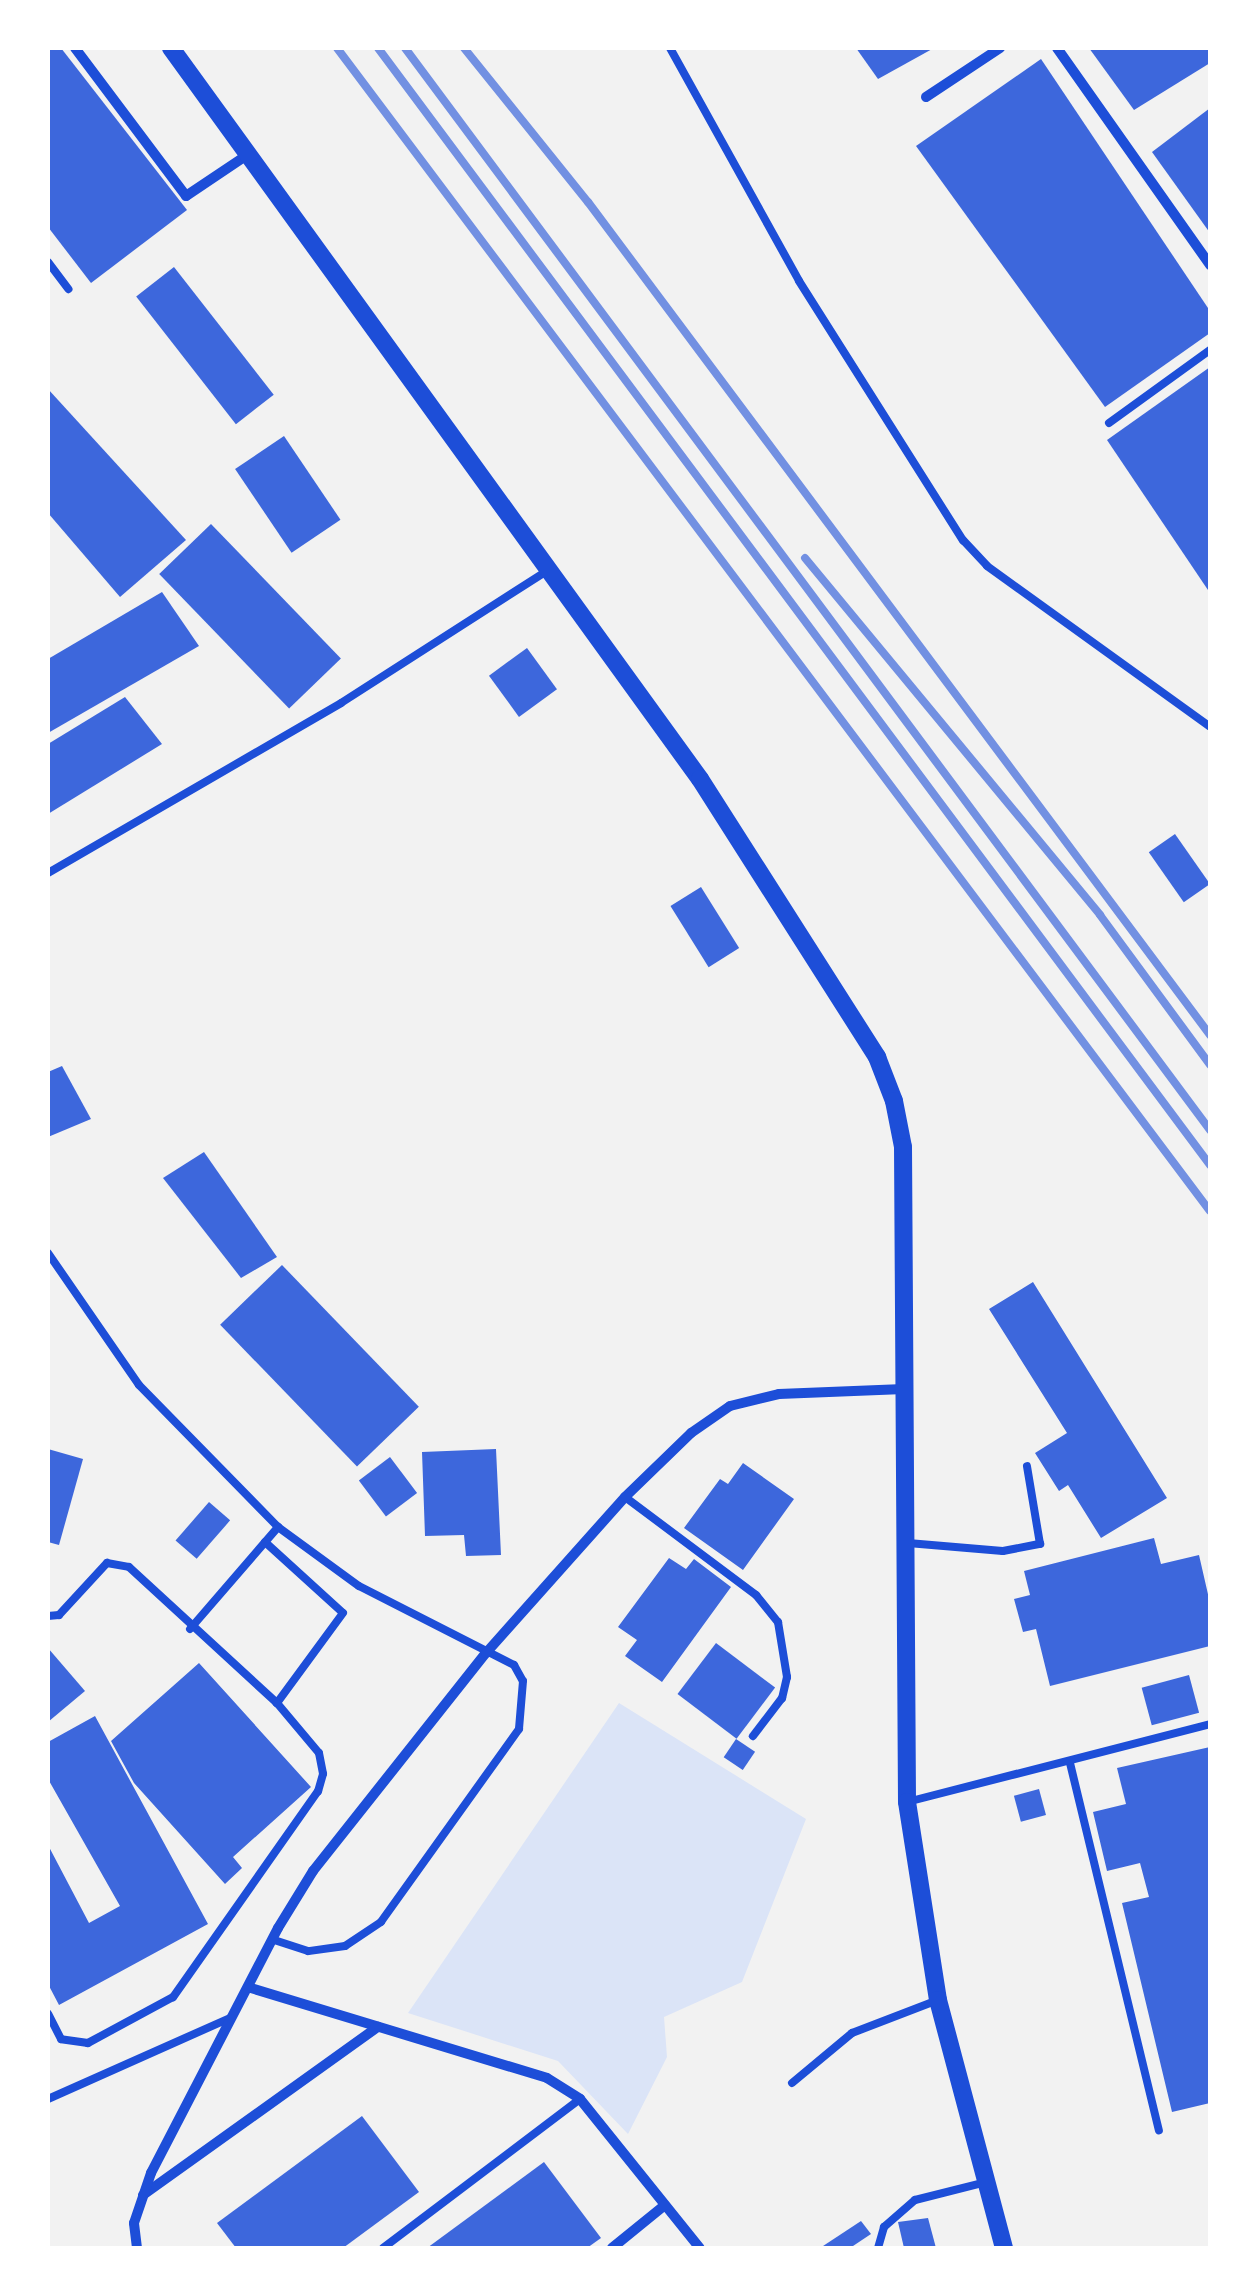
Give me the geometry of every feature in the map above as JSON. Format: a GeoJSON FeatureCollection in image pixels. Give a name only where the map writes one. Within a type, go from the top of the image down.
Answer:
{"type":"FeatureCollection","features":[{"type":"Feature","properties":{"kind":"street"},"geometry":{"type":"LineString","coordinates":[[75,48],[186,196],[250,153]]}},
{"type":"Feature","properties":{"kind":"street"},"geometry":{"type":"LineString","coordinates":[[171,48],[250,153],[545,572],[700,779],[877,1057],[903,1147],[907,1802],[938,2000],[982,2183],[1004,2248]]}},
{"type":"Feature","properties":{"kind":"street"},"geometry":{"type":"LineString","coordinates":[[926,97],[1000,48]]}},
{"type":"Feature","properties":{"kind":"street"},"geometry":{"type":"LineString","coordinates":[[1057,48],[1210,264]]}},
{"type":"Feature","properties":{"kind":"street"},"geometry":{"type":"LineString","coordinates":[[137,2248],[134,2223],[143,2196],[251,1988],[272,1939],[314,1871],[486,1653],[625,1497],[691,1434],[730,1406],[779,1394],[904,1389]]}},
{"type":"Feature","properties":{"kind":"street"},"geometry":{"type":"LineString","coordinates":[[251,1988],[547,2078],[580,2099],[700,2248]]}},
{"type":"Feature","properties":{"kind":"street"},"geometry":{"type":"LineString","coordinates":[[143,2196],[378,2027]]}},
{"type":"Feature","properties":{"kind":"street"},"geometry":{"type":"LineString","coordinates":[[612,2248],[665,2205]]}},
{"type":"Feature","properties":{"kind":"lane"},"geometry":{"type":"LineString","coordinates":[[670,48],[799,281],[963,540],[987,566],[1210,727]]}},
{"type":"Feature","properties":{"kind":"lane"},"geometry":{"type":"LineString","coordinates":[[48,262],[68,289]]}},
{"type":"Feature","properties":{"kind":"lane"},"geometry":{"type":"LineString","coordinates":[[1108,424],[1210,350]]}},
{"type":"Feature","properties":{"kind":"lane"},"geometry":{"type":"LineString","coordinates":[[48,873],[341,703],[545,572]]}},
{"type":"Feature","properties":{"kind":"lane"},"geometry":{"type":"LineString","coordinates":[[48,1253],[139,1385],[278,1527],[359,1586],[514,1665],[523,1681],[519,1729],[381,1922],[345,1946],[308,1951],[272,1939]]}},
{"type":"Feature","properties":{"kind":"lane"},"geometry":{"type":"LineString","coordinates":[[904,1542],[1003,1551],[1040,1544],[1026,1466]]}},
{"type":"Feature","properties":{"kind":"lane"},"geometry":{"type":"LineString","coordinates":[[625,1497],[756,1595],[778,1622],[787,1676],[782,1698],[754,1736]]}},
{"type":"Feature","properties":{"kind":"lane"},"geometry":{"type":"LineString","coordinates":[[190,1629],[278,1527]]}},
{"type":"Feature","properties":{"kind":"lane"},"geometry":{"type":"LineString","coordinates":[[265,1542],[344,1613],[277,1703]]}},
{"type":"Feature","properties":{"kind":"lane"},"geometry":{"type":"LineString","coordinates":[[48,1616],[59,1615],[106,1562],[129,1566],[190,1629],[277,1703],[319,1753],[318,1791],[173,1996],[88,2043],[61,2039],[48,2014]]}},
{"type":"Feature","properties":{"kind":"lane"},"geometry":{"type":"LineString","coordinates":[[907,1802],[1070,1764],[1210,1724]]}},
{"type":"Feature","properties":{"kind":"lane"},"geometry":{"type":"LineString","coordinates":[[1070,1764],[1160,2130]]}},
{"type":"Feature","properties":{"kind":"lane"},"geometry":{"type":"LineString","coordinates":[[792,2084],[852,2032],[938,2000]]}},
{"type":"Feature","properties":{"kind":"lane"},"geometry":{"type":"LineString","coordinates":[[48,2099],[205,2034],[238,2013]]}},
{"type":"Feature","properties":{"kind":"lane"},"geometry":{"type":"LineString","coordinates":[[384,2248],[580,2099]]}},
{"type":"Feature","properties":{"kind":"lane"},"geometry":{"type":"LineString","coordinates":[[878,2248],[884,2227],[915,2200],[982,2183]]}},
{"type":"Feature","properties":{"kind":"shaded area"},"geometry":{"type":"Polygon","coordinates":[[[619,1703],[806,1819],[742,1982],[664,2017],[667,2057],[628,2134],[558,2061],[408,2013],[619,1703]]]}},
{"type":"Feature","properties":{"kind":"building"},"geometry":{"type":"Polygon","coordinates":[[[48,48],[61,48],[187,210],[91,283],[48,227],[48,48]]]}},
{"type":"Feature","properties":{"kind":"building"},"geometry":{"type":"Polygon","coordinates":[[[856,48],[934,48],[878,79],[856,48]]]}},
{"type":"Feature","properties":{"kind":"building"},"geometry":{"type":"Polygon","coordinates":[[[1089,48],[1210,48],[1210,63],[1134,110],[1089,48]]]}},
{"type":"Feature","properties":{"kind":"building"},"geometry":{"type":"Polygon","coordinates":[[[1041,59],[1210,311],[1210,333],[1105,407],[916,146],[1041,59]]]}},
{"type":"Feature","properties":{"kind":"building"},"geometry":{"type":"Polygon","coordinates":[[[1210,108],[1210,233],[1152,152],[1210,108]]]}},
{"type":"Feature","properties":{"kind":"building"},"geometry":{"type":"Polygon","coordinates":[[[174,267],[274,395],[236,424],[136,297],[174,267]]]}},
{"type":"Feature","properties":{"kind":"building"},"geometry":{"type":"Polygon","coordinates":[[[1210,367],[1210,593],[1107,440],[1210,367]]]}},
{"type":"Feature","properties":{"kind":"building"},"geometry":{"type":"Polygon","coordinates":[[[48,389],[186,540],[120,597],[48,513],[48,389]]]}},
{"type":"Feature","properties":{"kind":"building"},"geometry":{"type":"Polygon","coordinates":[[[284,436],[340,520],[292,553],[235,469],[284,436]]]}},
{"type":"Feature","properties":{"kind":"building"},"geometry":{"type":"Polygon","coordinates":[[[211,524],[341,659],[289,709],[159,574],[211,524]]]}},
{"type":"Feature","properties":{"kind":"building"},"geometry":{"type":"Polygon","coordinates":[[[162,592],[199,646],[48,733],[48,659],[162,592]]]}},
{"type":"Feature","properties":{"kind":"building"},"geometry":{"type":"Polygon","coordinates":[[[527,648],[557,689],[519,717],[489,676],[527,648]]]}},
{"type":"Feature","properties":{"kind":"building"},"geometry":{"type":"Polygon","coordinates":[[[125,697],[162,744],[48,814],[48,744],[125,697]]]}},
{"type":"Feature","properties":{"kind":"building"},"geometry":{"type":"Polygon","coordinates":[[[1175,834],[1210,884],[1184,902],[1149,852],[1175,834]]]}},
{"type":"Feature","properties":{"kind":"building"},"geometry":{"type":"Polygon","coordinates":[[[701,887],[739,948],[709,967],[670,906],[701,887]]]}},
{"type":"Feature","properties":{"kind":"building"},"geometry":{"type":"Polygon","coordinates":[[[62,1066],[91,1119],[48,1137],[48,1072],[62,1066]]]}},
{"type":"Feature","properties":{"kind":"building"},"geometry":{"type":"Polygon","coordinates":[[[204,1152],[277,1257],[241,1278],[163,1178],[204,1152]]]}},
{"type":"Feature","properties":{"kind":"building"},"geometry":{"type":"Polygon","coordinates":[[[282,1265],[419,1407],[357,1466],[220,1325],[282,1265]]]}},
{"type":"Feature","properties":{"kind":"building"},"geometry":{"type":"Polygon","coordinates":[[[1033,1282],[1167,1498],[1101,1538],[1068,1485],[1059,1491],[1035,1453],[1067,1433],[989,1309],[1033,1282]]]}},
{"type":"Feature","properties":{"kind":"building"},"geometry":{"type":"Polygon","coordinates":[[[48,1449],[83,1459],[59,1545],[48,1542],[48,1449]]]}},
{"type":"Feature","properties":{"kind":"building"},"geometry":{"type":"Polygon","coordinates":[[[496,1449],[501,1555],[466,1556],[464,1535],[425,1536],[422,1452],[496,1449]]]}},
{"type":"Feature","properties":{"kind":"building"},"geometry":{"type":"Polygon","coordinates":[[[390,1457],[417,1493],[386,1516],[359,1480],[390,1457]]]}},
{"type":"Feature","properties":{"kind":"building"},"geometry":{"type":"Polygon","coordinates":[[[743,1463],[794,1499],[743,1570],[684,1528],[720,1479],[728,1484],[743,1463]]]}},
{"type":"Feature","properties":{"kind":"building"},"geometry":{"type":"Polygon","coordinates":[[[209,1502],[230,1520],[197,1559],[176,1540],[209,1502]]]}},
{"type":"Feature","properties":{"kind":"building"},"geometry":{"type":"Polygon","coordinates":[[[1154,1538],[1161,1564],[1199,1555],[1210,1603],[1210,1646],[1050,1686],[1036,1629],[1023,1632],[1014,1599],[1030,1595],[1024,1571],[1154,1538]]]}},
{"type":"Feature","properties":{"kind":"building"},"geometry":{"type":"Polygon","coordinates":[[[669,1558],[686,1569],[694,1559],[731,1587],[662,1682],[625,1656],[637,1640],[618,1627],[669,1558]]]}},
{"type":"Feature","properties":{"kind":"building"},"geometry":{"type":"Polygon","coordinates":[[[716,1643],[775,1688],[737,1739],[677,1694],[716,1643]]]}},
{"type":"Feature","properties":{"kind":"building"},"geometry":{"type":"Polygon","coordinates":[[[48,1648],[85,1691],[48,1722],[48,1648]]]}},
{"type":"Feature","properties":{"kind":"building"},"geometry":{"type":"Polygon","coordinates":[[[199,1663],[311,1787],[233,1857],[242,1868],[225,1884],[134,1783],[111,1741],[199,1663]]]}},
{"type":"Feature","properties":{"kind":"building"},"geometry":{"type":"Polygon","coordinates":[[[1189,1675],[1199,1713],[1152,1725],[1142,1688],[1189,1675]]]}},
{"type":"Feature","properties":{"kind":"building"},"geometry":{"type":"Polygon","coordinates":[[[95,1716],[208,1924],[59,2005],[48,1984],[48,1845],[89,1923],[120,1906],[48,1779],[48,1742],[95,1716]]]}},
{"type":"Feature","properties":{"kind":"building"},"geometry":{"type":"Polygon","coordinates":[[[736,1739],[755,1752],[743,1770],[724,1757],[736,1739]]]}},
{"type":"Feature","properties":{"kind":"building"},"geometry":{"type":"Polygon","coordinates":[[[1210,1747],[1210,2103],[1172,2112],[1122,1903],[1149,1897],[1140,1863],[1107,1871],[1093,1812],[1126,1804],[1117,1768],[1210,1747]]]}},
{"type":"Feature","properties":{"kind":"building"},"geometry":{"type":"Polygon","coordinates":[[[1039,1789],[1046,1815],[1021,1822],[1014,1796],[1039,1789]]]}},
{"type":"Feature","properties":{"kind":"building"},"geometry":{"type":"Polygon","coordinates":[[[362,2116],[419,2192],[343,2248],[236,2248],[217,2223],[362,2116]]]}},
{"type":"Feature","properties":{"kind":"building"},"geometry":{"type":"Polygon","coordinates":[[[544,2162],[601,2238],[587,2248],[427,2248],[544,2162]]]}},
{"type":"Feature","properties":{"kind":"building"},"geometry":{"type":"Polygon","coordinates":[[[928,2218],[936,2248],[904,2248],[898,2222],[928,2218]]]}},
{"type":"Feature","properties":{"kind":"building"},"geometry":{"type":"Polygon","coordinates":[[[861,2221],[871,2234],[850,2248],[820,2248],[861,2221]]]}},
{"type":"Feature","properties":{"kind":"railway"},"geometry":{"type":"LineString","coordinates":[[337,48],[1210,1211]]}},
{"type":"Feature","properties":{"kind":"railway"},"geometry":{"type":"LineString","coordinates":[[378,48],[1210,1165]]}},
{"type":"Feature","properties":{"kind":"railway"},"geometry":{"type":"LineString","coordinates":[[405,48],[1210,1130]]}},
{"type":"Feature","properties":{"kind":"railway"},"geometry":{"type":"LineString","coordinates":[[464,48],[588,202],[1210,1035]]}},
{"type":"Feature","properties":{"kind":"railway"},"geometry":{"type":"LineString","coordinates":[[805,558],[1100,915],[1210,1065]]}}]}
